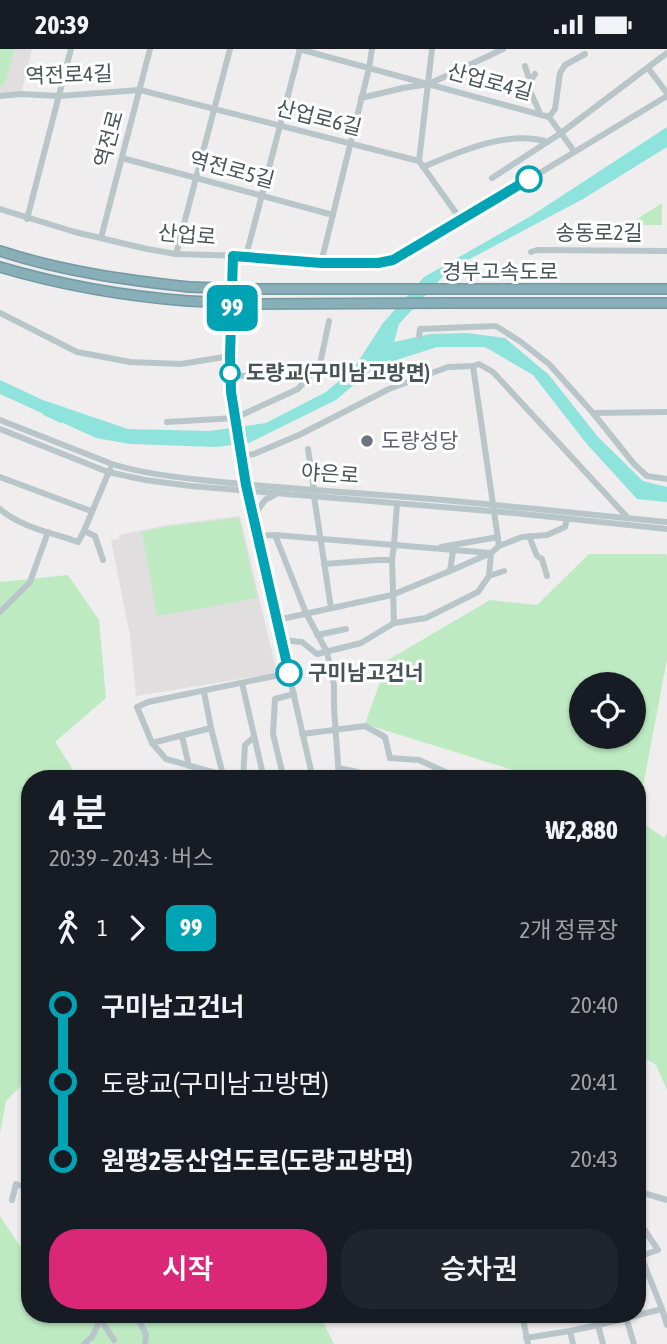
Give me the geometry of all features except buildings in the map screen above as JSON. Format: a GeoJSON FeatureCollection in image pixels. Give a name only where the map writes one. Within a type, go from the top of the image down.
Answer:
{"type":"FeatureCollection","features":[{"type":"Feature","properties":{"kind":"highway","name":"경부고속도로"},"geometry":{"type":"LineString","coordinates":[[0,251],[105,277],[188,287],[667,289]]}},
{"type":"Feature","properties":{"kind":"highway","name":"경부고속도로"},"geometry":{"type":"LineString","coordinates":[[0,267],[127,295],[188,301],[256,304],[667,303]]}},
{"type":"Feature","properties":{"kind":"street"},"geometry":{"type":"LineString","coordinates":[[27,219],[71,49]]}},
{"type":"Feature","properties":{"kind":"street","name":"역전로"},"geometry":{"type":"LineString","coordinates":[[100,238],[150,49]]}},
{"type":"Feature","properties":{"kind":"street"},"geometry":{"type":"LineString","coordinates":[[176,254],[230,49]]}},
{"type":"Feature","properties":{"kind":"street"},"geometry":{"type":"LineString","coordinates":[[246,256],[299,49]]}},
{"type":"Feature","properties":{"kind":"street","name":"산업로4길"},"geometry":{"type":"LineString","coordinates":[[299,49],[549,117],[574,151]]}},
{"type":"Feature","properties":{"kind":"street"},"geometry":{"type":"LineString","coordinates":[[321,263],[372,49]]}},
{"type":"Feature","properties":{"kind":"street"},"geometry":{"type":"LineString","coordinates":[[432,49],[421,164],[461,220]]}},
{"type":"Feature","properties":{"kind":"street"},"geometry":{"type":"LineString","coordinates":[[361,98],[429,84],[503,49]]}},
{"type":"Feature","properties":{"kind":"street"},"geometry":{"type":"LineString","coordinates":[[549,117],[555,109],[561,72],[565,65],[585,54]]}},
{"type":"Feature","properties":{"kind":"street"},"geometry":{"type":"LineString","coordinates":[[492,179],[561,134],[666,56]]}},
{"type":"Feature","properties":{"kind":"street"},"geometry":{"type":"LineString","coordinates":[[525,66],[530,81]]}},
{"type":"Feature","properties":{"kind":"street"},"geometry":{"type":"LineString","coordinates":[[648,68],[667,94]]}},
{"type":"Feature","properties":{"kind":"street"},"geometry":{"type":"LineString","coordinates":[[535,74],[528,87],[540,114]]}},
{"type":"Feature","properties":{"kind":"street","name":"역전로4길"},"geometry":{"type":"LineString","coordinates":[[0,96],[59,96],[140,90]]}},
{"type":"Feature","properties":{"kind":"street","name":"산업로6길"},"geometry":{"type":"LineString","coordinates":[[140,90],[421,164]]}},
{"type":"Feature","properties":{"kind":"street","name":"산업로"},"geometry":{"type":"LineString","coordinates":[[0,209],[100,238],[176,254],[246,256],[321,263],[378,263],[393,260],[667,94]]}},
{"type":"Feature","properties":{"kind":"street"},"geometry":{"type":"LineString","coordinates":[[421,164],[478,145],[526,138],[548,142]]}},
{"type":"Feature","properties":{"kind":"street","name":"역전로5길"},"geometry":{"type":"LineString","coordinates":[[122,158],[333,215]]}},
{"type":"Feature","properties":{"kind":"street","name":"송동로2길"},"geometry":{"type":"LineString","coordinates":[[531,252],[667,251]]}},
{"type":"Feature","properties":{"kind":"street"},"geometry":{"type":"LineString","coordinates":[[233,256],[231,392],[246,488],[310,770]]}},
{"type":"Feature","properties":{"kind":"street"},"geometry":{"type":"LineString","coordinates":[[0,313],[77,352],[117,360],[181,364],[230,356]]}},
{"type":"Feature","properties":{"kind":"street"},"geometry":{"type":"LineString","coordinates":[[167,422],[236,418],[298,389],[320,364],[329,321]]}},
{"type":"Feature","properties":{"kind":"street"},"geometry":{"type":"LineString","coordinates":[[419,336],[420,328],[496,326],[522,342],[549,364],[634,464],[648,476],[667,479]]}},
{"type":"Feature","properties":{"kind":"street"},"geometry":{"type":"LineString","coordinates":[[241,456],[254,454],[299,435],[401,384],[448,367],[480,364],[493,372],[628,517]]}},
{"type":"Feature","properties":{"kind":"street"},"geometry":{"type":"LineString","coordinates":[[473,366],[499,546]]}},
{"type":"Feature","properties":{"kind":"street"},"geometry":{"type":"LineString","coordinates":[[230,375],[305,380]]}},
{"type":"Feature","properties":{"kind":"street"},"geometry":{"type":"LineString","coordinates":[[593,413],[667,412]]}},
{"type":"Feature","properties":{"kind":"street","name":"야은로"},"geometry":{"type":"LineString","coordinates":[[0,420],[112,464],[165,476],[277,493],[314,493],[397,503],[628,517],[667,522]]}},
{"type":"Feature","properties":{"kind":"street","name":"야은로"},"geometry":{"type":"LineString","coordinates":[[0,429],[108,471],[157,481],[494,508],[567,519],[667,529]]}},
{"type":"Feature","properties":{"kind":"street"},"geometry":{"type":"LineString","coordinates":[[308,449],[331,608]]}},
{"type":"Feature","properties":{"kind":"street"},"geometry":{"type":"LineString","coordinates":[[0,509],[30,525],[78,542],[112,464]]}},
{"type":"Feature","properties":{"kind":"street"},"geometry":{"type":"LineString","coordinates":[[0,477],[91,511]]}},
{"type":"Feature","properties":{"kind":"street"},"geometry":{"type":"LineString","coordinates":[[253,517],[265,500],[277,493]]}},
{"type":"Feature","properties":{"kind":"street"},"geometry":{"type":"LineString","coordinates":[[394,623],[392,561],[397,503]]}},
{"type":"Feature","properties":{"kind":"street"},"geometry":{"type":"LineString","coordinates":[[277,620],[392,595],[522,537],[547,535],[565,527],[567,519]]}},
{"type":"Feature","properties":{"kind":"street"},"geometry":{"type":"LineString","coordinates":[[657,528],[667,535]]}},
{"type":"Feature","properties":{"kind":"street"},"geometry":{"type":"LineString","coordinates":[[0,612],[30,582],[48,531]]}},
{"type":"Feature","properties":{"kind":"street"},"geometry":{"type":"LineString","coordinates":[[84,531],[95,536],[103,560]]}},
{"type":"Feature","properties":{"kind":"street"},"geometry":{"type":"LineString","coordinates":[[275,535],[306,613],[327,652],[334,685],[339,768],[348,770]]}},
{"type":"Feature","properties":{"kind":"street"},"geometry":{"type":"LineString","coordinates":[[257,536],[320,538],[491,553]]}},
{"type":"Feature","properties":{"kind":"street"},"geometry":{"type":"LineString","coordinates":[[530,536],[547,576]]}},
{"type":"Feature","properties":{"kind":"street"},"geometry":{"type":"LineString","coordinates":[[434,548],[498,537]]}},
{"type":"Feature","properties":{"kind":"street"},"geometry":{"type":"LineString","coordinates":[[450,571],[453,551]]}},
{"type":"Feature","properties":{"kind":"street"},"geometry":{"type":"LineString","coordinates":[[282,640],[302,642],[317,654],[361,643],[394,623],[426,618],[478,592],[489,576],[491,553]]}},
{"type":"Feature","properties":{"kind":"street"},"geometry":{"type":"LineString","coordinates":[[324,564],[392,561]]}},
{"type":"Feature","properties":{"kind":"street"},"geometry":{"type":"LineString","coordinates":[[489,576],[503,571]]}},
{"type":"Feature","properties":{"kind":"street"},"geometry":{"type":"LineString","coordinates":[[317,635],[346,629]]}},
{"type":"Feature","properties":{"kind":"street"},"geometry":{"type":"LineString","coordinates":[[201,770],[166,759],[152,743],[137,707],[148,702],[289,673]]}},
{"type":"Feature","properties":{"kind":"street"},"geometry":{"type":"LineString","coordinates":[[242,683],[262,770]]}},
{"type":"Feature","properties":{"kind":"street"},"geometry":{"type":"LineString","coordinates":[[204,692],[221,770]]}},
{"type":"Feature","properties":{"kind":"street"},"geometry":{"type":"LineString","coordinates":[[282,770],[273,733],[275,698],[293,694]]}},
{"type":"Feature","properties":{"kind":"street"},"geometry":{"type":"LineString","coordinates":[[302,734],[365,726],[385,737],[390,758],[419,760],[441,770]]}},
{"type":"Feature","properties":{"kind":"street"},"geometry":{"type":"LineString","coordinates":[[152,743],[211,728]]}},
{"type":"Feature","properties":{"kind":"street"},"geometry":{"type":"LineString","coordinates":[[182,736],[189,766]]}},
{"type":"Feature","properties":{"kind":"street"},"geometry":{"type":"LineString","coordinates":[[244,770],[245,745],[254,737]]}},
{"type":"Feature","properties":{"kind":"street"},"geometry":{"type":"LineString","coordinates":[[12,1200],[16,1184],[21,1186]]}},
{"type":"Feature","properties":{"kind":"street"},"geometry":{"type":"LineString","coordinates":[[646,1194],[667,1200]]}},
{"type":"Feature","properties":{"kind":"street"},"geometry":{"type":"LineString","coordinates":[[646,1232],[658,1250],[646,1254]]}},
{"type":"Feature","properties":{"kind":"street"},"geometry":{"type":"LineString","coordinates":[[646,1272],[667,1325]]}},
{"type":"Feature","properties":{"kind":"street"},"geometry":{"type":"LineString","coordinates":[[646,1312],[662,1309]]}},
{"type":"Feature","properties":{"kind":"street"},"geometry":{"type":"LineString","coordinates":[[84,1344],[92,1337],[99,1323]]}},
{"type":"Feature","properties":{"kind":"street"},"geometry":{"type":"LineString","coordinates":[[105,1323],[114,1340]]}},
{"type":"Feature","properties":{"kind":"street"},"geometry":{"type":"LineString","coordinates":[[140,1323],[146,1335],[145,1344]]}},
{"type":"Feature","properties":{"kind":"street"},"geometry":{"type":"LineString","coordinates":[[524,1323],[527,1341],[605,1323]]}},
{"type":"Feature","properties":{"kind":"street"},"geometry":{"type":"LineString","coordinates":[[627,1323],[634,1344]]}},
{"type":"Feature","properties":{"kind":"street"},"geometry":{"type":"LineString","coordinates":[[598,1325],[603,1344]]}},
{"type":"Feature","properties":{"kind":"street"},"geometry":{"type":"LineString","coordinates":[[570,1331],[573,1344]]}},
{"type":"Feature","properties":{"kind":"shaded area"},"geometry":{"type":"Polygon","coordinates":[[[0,49],[32,49],[21,94],[0,95],[0,49]]]}},
{"type":"Feature","properties":{"kind":"shaded area"},"geometry":{"type":"Polygon","coordinates":[[[240,516],[277,673],[136,696],[130,636],[111,540],[119,539],[119,535],[167,525],[240,516]]]}},
{"type":"Feature","properties":{"kind":"green space"},"geometry":{"type":"Polygon","coordinates":[[[0,49],[15,49],[4,86],[0,85],[0,49]]]}},
{"type":"Feature","properties":{"kind":"green space"},"geometry":{"type":"Polygon","coordinates":[[[662,203],[662,225],[628,225],[662,203]]]}},
{"type":"Feature","properties":{"kind":"green space"},"geometry":{"type":"Polygon","coordinates":[[[239,518],[257,598],[157,616],[142,532],[239,518]]]}},
{"type":"Feature","properties":{"kind":"green space"},"geometry":{"type":"Polygon","coordinates":[[[589,554],[666,554],[667,659],[646,771],[513,770],[365,724],[388,660],[490,600],[537,605],[589,554]]]}},
{"type":"Feature","properties":{"kind":"green space"},"geometry":{"type":"Polygon","coordinates":[[[68,575],[99,620],[106,698],[55,742],[73,770],[21,770],[21,1086],[6,1101],[0,1133],[0,582],[68,575]]]}},
{"type":"Feature","properties":{"kind":"green space"},"geometry":{"type":"Polygon","coordinates":[[[646,825],[664,838],[667,833],[667,1090],[656,1065],[646,1059],[646,825]]]}},
{"type":"Feature","properties":{"kind":"green space"},"geometry":{"type":"Polygon","coordinates":[[[0,1216],[21,1248],[21,1323],[324,1323],[334,1344],[0,1344],[0,1216]]]}},
{"type":"Feature","properties":{"kind":"water"},"geometry":{"type":"Polygon","coordinates":[[[667,127],[667,147],[583,199],[449,270],[399,324],[394,342],[430,334],[467,333],[505,338],[549,375],[598,437],[643,481],[667,487],[667,502],[637,499],[586,443],[533,375],[485,347],[437,347],[375,367],[336,400],[249,443],[216,447],[130,444],[96,438],[0,394],[0,380],[43,400],[128,429],[209,431],[266,423],[326,392],[354,368],[383,323],[424,277],[531,216],[667,127]]]}},
{"type":"Feature","properties":{"kind":"waterway"},"geometry":{"type":"LineString","coordinates":[[44,414],[61,422]]}},
{"type":"Feature","properties":{"kind":"bus line","name":"99"},"geometry":{"type":"LineString","coordinates":[[289,673],[246,485],[231,392],[233,256],[321,263],[378,263],[393,260],[529,179]]}},
{"type":"Feature","properties":{"kind":"place","name":"도량교(구미남고방면)"},"geometry":{"type":"Point","coordinates":[230,373]}},
{"type":"Feature","properties":{"kind":"place","name":"도량성당"},"geometry":{"type":"Point","coordinates":[367,441]}},
{"type":"Feature","properties":{"kind":"place","name":"구미남고건너"},"geometry":{"type":"Point","coordinates":[289,673]}}]}
